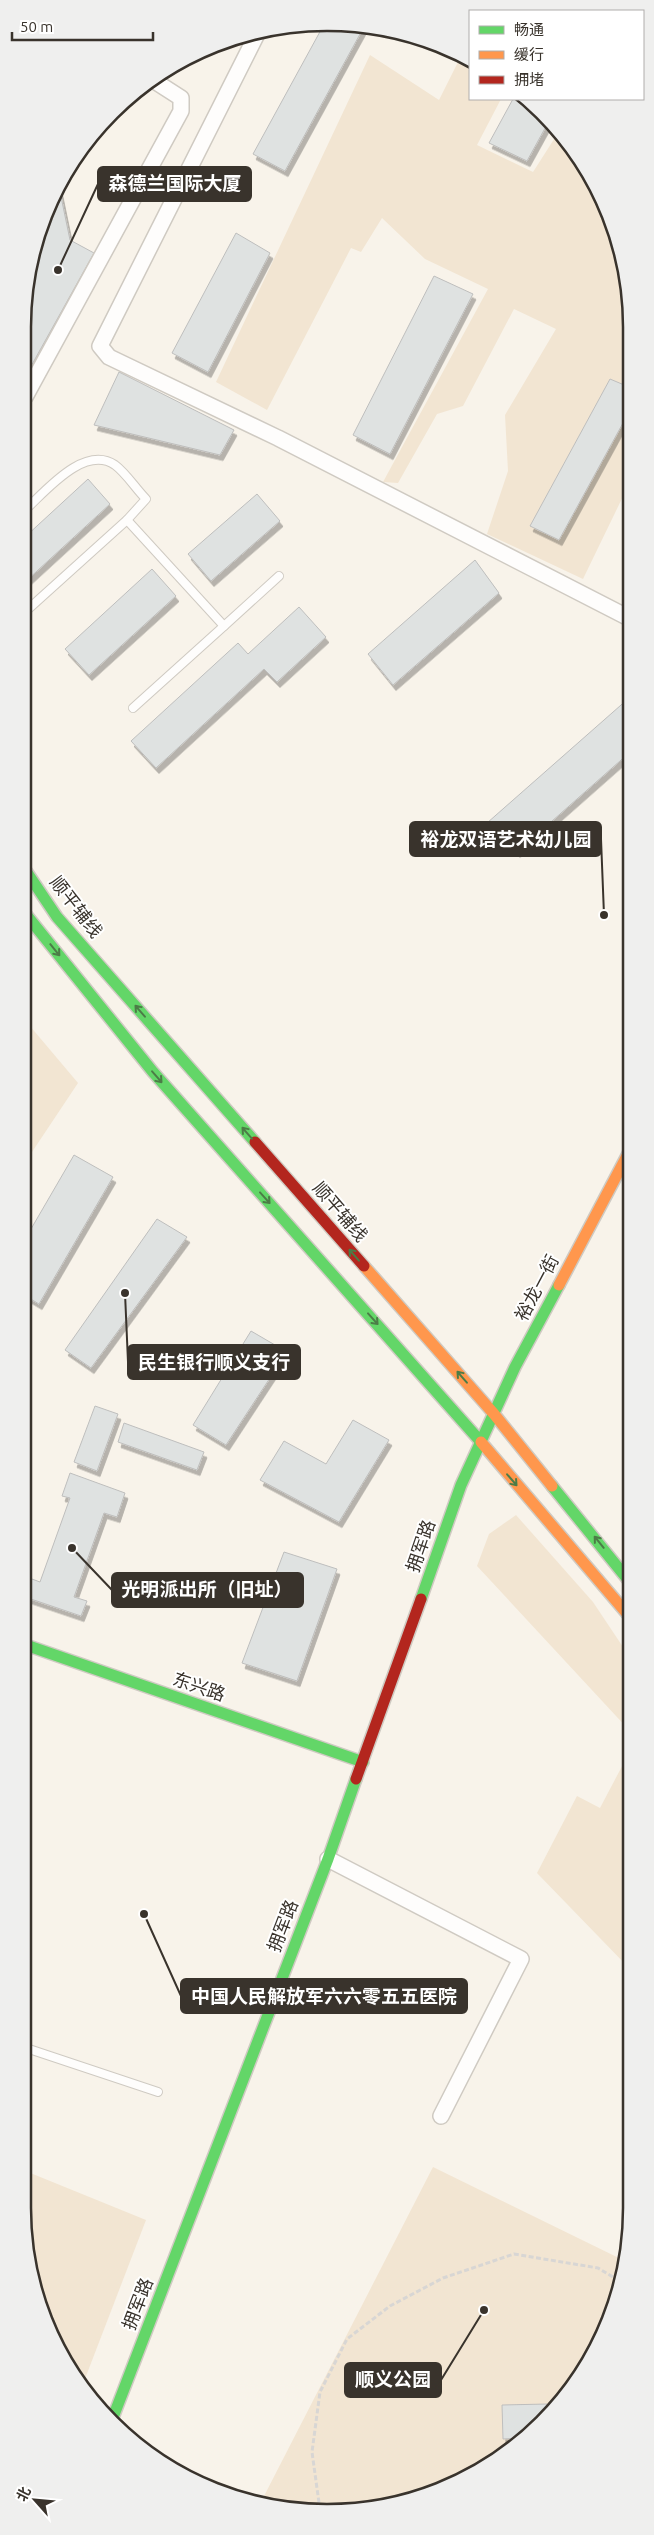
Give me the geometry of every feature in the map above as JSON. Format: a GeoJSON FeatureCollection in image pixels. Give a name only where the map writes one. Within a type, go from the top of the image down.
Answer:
{"type":"FeatureCollection","features":[{"type":"Feature","properties":{"kind":"main road","name":"顺平辅线"},"geometry":{"type":"LineString","coordinates":[[31,878],[57,917],[494,1414],[623,1574]]}},
{"type":"Feature","properties":{"kind":"main road"},"geometry":{"type":"LineString","coordinates":[[31,921],[153,1072],[481,1443],[623,1609]]}},
{"type":"Feature","properties":{"kind":"main road","name":"裕龙一街"},"geometry":{"type":"LineString","coordinates":[[481,1443],[515,1367],[623,1163]]}},
{"type":"Feature","properties":{"kind":"main road","name":"拥军路"},"geometry":{"type":"LineString","coordinates":[[115,2413],[328,1859],[461,1485],[481,1443]]}},
{"type":"Feature","properties":{"kind":"main road","name":"东兴路"},"geometry":{"type":"LineString","coordinates":[[31,1647],[363,1762]]}},
{"type":"Feature","properties":{"kind":"street"},"geometry":{"type":"LineString","coordinates":[[254,40],[100,346],[109,357],[278,438],[623,615]]}},
{"type":"Feature","properties":{"kind":"street"},"geometry":{"type":"LineString","coordinates":[[31,386],[181,111],[182,98],[159,84]]}},
{"type":"Feature","properties":{"kind":"street"},"geometry":{"type":"LineString","coordinates":[[328,1859],[521,1959],[442,2116]]}},
{"type":"Feature","properties":{"kind":"lane"},"geometry":{"type":"LineString","coordinates":[[31,505],[72,467],[94,459],[114,464],[146,499],[126,520],[31,607]]}},
{"type":"Feature","properties":{"kind":"lane"},"geometry":{"type":"LineString","coordinates":[[126,520],[224,626]]}},
{"type":"Feature","properties":{"kind":"lane"},"geometry":{"type":"LineString","coordinates":[[133,708],[279,576]]}},
{"type":"Feature","properties":{"kind":"lane"},"geometry":{"type":"LineString","coordinates":[[31,2050],[158,2092]]}},
{"type":"Feature","properties":{"kind":"path"},"geometry":{"type":"LineString","coordinates":[[319,2504],[312,2452],[320,2392],[347,2339],[390,2306],[443,2278],[514,2254],[598,2268],[614,2278]]}},
{"type":"Feature","properties":{"kind":"shaded area"},"geometry":{"type":"Polygon","coordinates":[[[370,55],[439,100],[458,62],[469,68],[469,100],[500,100],[477,145],[533,172],[555,138],[573,163],[592,196],[613,250],[620,288],[623,327],[623,496],[583,579],[487,534],[508,471],[505,415],[556,329],[514,309],[463,406],[437,414],[398,483],[383,482],[488,289],[425,259],[382,218],[361,252],[351,248],[267,410],[216,382],[370,55]]]}},
{"type":"Feature","properties":{"kind":"shaded area"},"geometry":{"type":"Polygon","coordinates":[[[31,1027],[78,1083],[31,1154],[31,1027]]]}},
{"type":"Feature","properties":{"kind":"shaded area"},"geometry":{"type":"Polygon","coordinates":[[[516,1515],[593,1602],[623,1647],[623,1724],[477,1566],[489,1534],[516,1515]]]}},
{"type":"Feature","properties":{"kind":"shaded area"},"geometry":{"type":"Polygon","coordinates":[[[623,1764],[623,1962],[537,1873],[577,1796],[600,1808],[623,1764]]]}},
{"type":"Feature","properties":{"kind":"shaded area"},"geometry":{"type":"Polygon","coordinates":[[[433,2167],[618,2258],[613,2285],[600,2321],[573,2372],[562,2388],[536,2417],[507,2443],[491,2454],[440,2481],[404,2494],[385,2498],[327,2504],[264,2497],[433,2167]]]}},
{"type":"Feature","properties":{"kind":"shaded area"},"geometry":{"type":"Polygon","coordinates":[[[31,2173],[146,2220],[85,2378],[62,2339],[41,2285],[32,2227],[31,2173]]]}},
{"type":"Feature","properties":{"kind":"building"},"geometry":{"type":"Polygon","coordinates":[[[320,31],[360,33],[285,171],[253,154],[320,31]]]}},
{"type":"Feature","properties":{"kind":"building"},"geometry":{"type":"Polygon","coordinates":[[[512,100],[516,100],[545,128],[527,161],[489,143],[512,100]]]}},
{"type":"Feature","properties":{"kind":"building"},"geometry":{"type":"Polygon","coordinates":[[[61,198],[70,240],[94,253],[31,366],[32,308],[37,269],[47,232],[61,198]]]}},
{"type":"Feature","properties":{"kind":"building"},"geometry":{"type":"Polygon","coordinates":[[[236,233],[270,253],[208,372],[172,353],[236,233]]]}},
{"type":"Feature","properties":{"kind":"building"},"geometry":{"type":"Polygon","coordinates":[[[434,276],[473,294],[390,454],[353,435],[434,276]]]}},
{"type":"Feature","properties":{"kind":"building"},"geometry":{"type":"Polygon","coordinates":[[[119,372],[234,430],[220,455],[94,425],[119,372]]]}},
{"type":"Feature","properties":{"kind":"building"},"geometry":{"type":"Polygon","coordinates":[[[610,379],[623,384],[623,423],[559,540],[530,526],[610,379]]]}},
{"type":"Feature","properties":{"kind":"building"},"geometry":{"type":"Polygon","coordinates":[[[88,479],[110,504],[31,576],[31,531],[88,479]]]}},
{"type":"Feature","properties":{"kind":"building"},"geometry":{"type":"Polygon","coordinates":[[[257,494],[280,521],[211,581],[188,554],[257,494]]]}},
{"type":"Feature","properties":{"kind":"building"},"geometry":{"type":"Polygon","coordinates":[[[475,560],[499,593],[393,685],[368,654],[475,560]]]}},
{"type":"Feature","properties":{"kind":"building"},"geometry":{"type":"Polygon","coordinates":[[[152,569],[176,596],[89,675],[65,649],[152,569]]]}},
{"type":"Feature","properties":{"kind":"building"},"geometry":{"type":"Polygon","coordinates":[[[299,607],[326,637],[277,682],[264,669],[156,768],[131,741],[238,643],[248,654],[299,607]]]}},
{"type":"Feature","properties":{"kind":"building"},"geometry":{"type":"Polygon","coordinates":[[[623,703],[623,758],[517,852],[487,823],[623,703]]]}},
{"type":"Feature","properties":{"kind":"building"},"geometry":{"type":"Polygon","coordinates":[[[74,1155],[113,1177],[39,1304],[31,1299],[31,1229],[74,1155]]]}},
{"type":"Feature","properties":{"kind":"building"},"geometry":{"type":"Polygon","coordinates":[[[157,1219],[187,1237],[91,1368],[65,1350],[157,1219]]]}},
{"type":"Feature","properties":{"kind":"building"},"geometry":{"type":"Polygon","coordinates":[[[251,1331],[287,1352],[226,1445],[193,1425],[251,1331]]]}},
{"type":"Feature","properties":{"kind":"building"},"geometry":{"type":"Polygon","coordinates":[[[95,1406],[118,1414],[97,1471],[74,1462],[95,1406]]]}},
{"type":"Feature","properties":{"kind":"building"},"geometry":{"type":"Polygon","coordinates":[[[353,1420],[389,1440],[339,1522],[260,1480],[284,1441],[326,1464],[353,1420]]]}},
{"type":"Feature","properties":{"kind":"building"},"geometry":{"type":"Polygon","coordinates":[[[124,1423],[204,1452],[197,1470],[118,1442],[124,1423]]]}},
{"type":"Feature","properties":{"kind":"building"},"geometry":{"type":"Polygon","coordinates":[[[70,1473],[125,1493],[117,1517],[104,1513],[74,1597],[87,1601],[81,1616],[31,1599],[31,1582],[32,1579],[40,1582],[70,1498],[62,1496],[70,1473]]]}},
{"type":"Feature","properties":{"kind":"building"},"geometry":{"type":"Polygon","coordinates":[[[284,1552],[337,1569],[297,1681],[242,1663],[284,1552]]]}},
{"type":"Feature","properties":{"kind":"building"},"geometry":{"type":"Polygon","coordinates":[[[547,2404],[512,2439],[503,2439],[502,2405],[547,2404]]]}},
{"type":"Feature","properties":{"kind":"traffic: fast"},"geometry":{"type":"LineString","coordinates":[[31,878],[57,917],[255,1142]]}},
{"type":"Feature","properties":{"kind":"traffic: fast"},"geometry":{"type":"LineString","coordinates":[[31,921],[153,1072],[481,1442]]}},
{"type":"Feature","properties":{"kind":"traffic: fast"},"geometry":{"type":"LineString","coordinates":[[421,1599],[461,1485],[515,1367],[559,1285]]}},
{"type":"Feature","properties":{"kind":"traffic: fast"},"geometry":{"type":"LineString","coordinates":[[552,1486],[623,1574]]}},
{"type":"Feature","properties":{"kind":"traffic: fast"},"geometry":{"type":"LineString","coordinates":[[31,1647],[363,1762]]}},
{"type":"Feature","properties":{"kind":"traffic: fast"},"geometry":{"type":"LineString","coordinates":[[115,2413],[328,1859],[356,1779]]}},
{"type":"Feature","properties":{"kind":"traffic: slow"},"geometry":{"type":"LineString","coordinates":[[559,1285],[623,1163]]}},
{"type":"Feature","properties":{"kind":"traffic: slow"},"geometry":{"type":"LineString","coordinates":[[364,1266],[494,1414],[552,1486]]}},
{"type":"Feature","properties":{"kind":"traffic: slow"},"geometry":{"type":"LineString","coordinates":[[481,1442],[623,1609]]}},
{"type":"Feature","properties":{"kind":"traffic: jam"},"geometry":{"type":"LineString","coordinates":[[255,1142],[364,1266]]}},
{"type":"Feature","properties":{"kind":"traffic: jam"},"geometry":{"type":"LineString","coordinates":[[356,1779],[421,1599]]}},
{"type":"Feature","properties":{"kind":"place","name":"森德兰国际大厦"},"geometry":{"type":"Point","coordinates":[58,270]}},
{"type":"Feature","properties":{"kind":"place","name":"裕龙双语艺术幼儿园"},"geometry":{"type":"Point","coordinates":[604,915]}},
{"type":"Feature","properties":{"kind":"place","name":"民生银行顺义支行"},"geometry":{"type":"Point","coordinates":[125,1293]}},
{"type":"Feature","properties":{"kind":"place","name":"光明派出所（旧址）"},"geometry":{"type":"Point","coordinates":[72,1548]}},
{"type":"Feature","properties":{"kind":"place","name":"中国人民解放军六六零五五医院"},"geometry":{"type":"Point","coordinates":[144,1914]}},
{"type":"Feature","properties":{"kind":"place","name":"顺义公园"},"geometry":{"type":"Point","coordinates":[484,2310]}}]}
